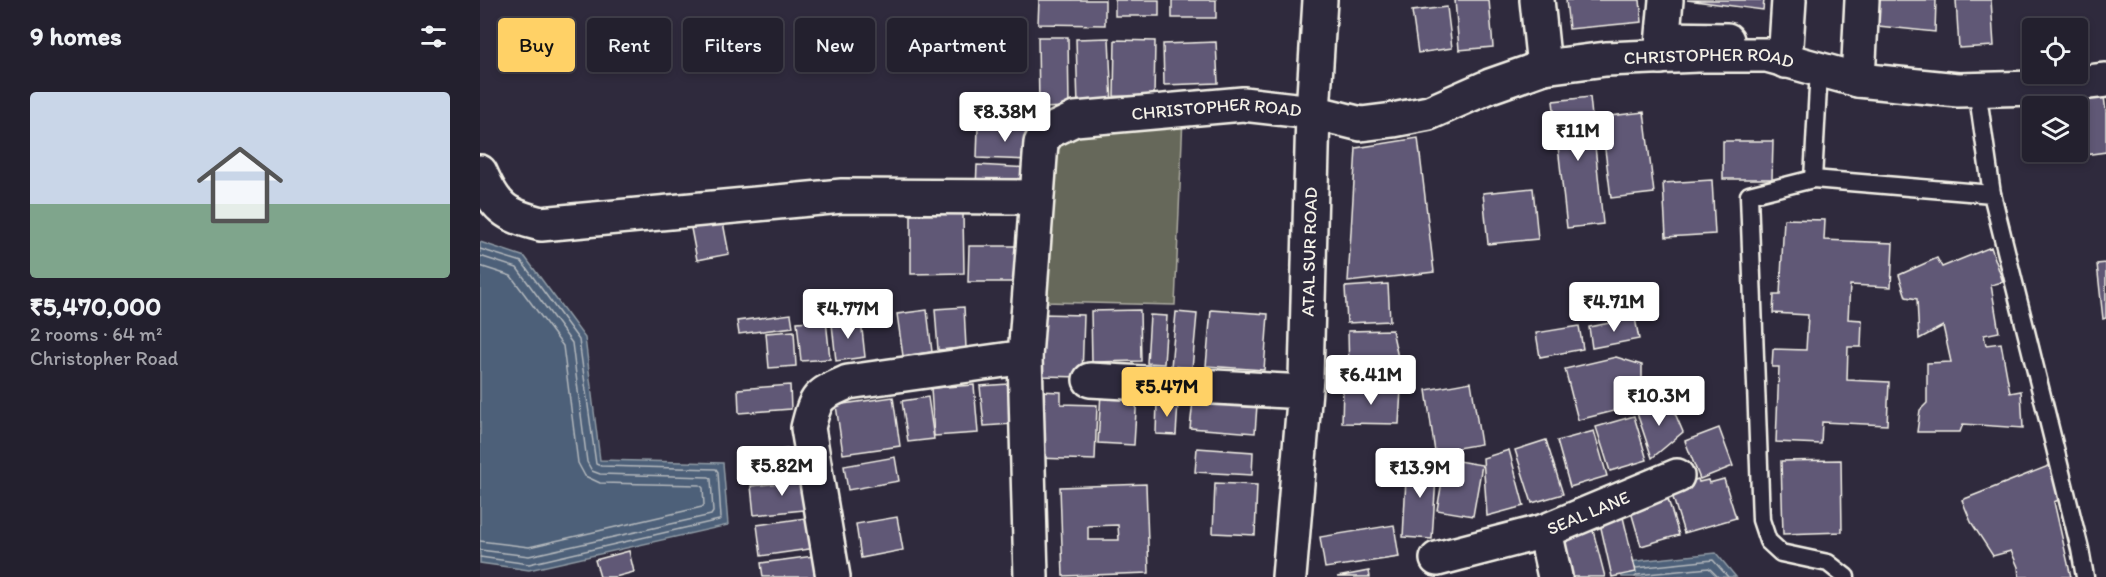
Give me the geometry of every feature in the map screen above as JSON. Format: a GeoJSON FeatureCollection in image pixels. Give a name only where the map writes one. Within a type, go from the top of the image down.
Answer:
{"type":"FeatureCollection","features":[{"type":"Feature","properties":{"kind":"street","name":"ATAL SUR ROAD"},"geometry":{"type":"LineString","coordinates":[[1289,577],[1305,392],[1313,112],[1320,0]]}},
{"type":"Feature","properties":{"kind":"street"},"geometry":{"type":"LineString","coordinates":[[1537,0],[1544,67]]}},
{"type":"Feature","properties":{"kind":"street"},"geometry":{"type":"LineString","coordinates":[[1662,48],[1666,0]]}},
{"type":"Feature","properties":{"kind":"street"},"geometry":{"type":"LineString","coordinates":[[1772,0],[1773,52]]}},
{"type":"Feature","properties":{"kind":"street"},"geometry":{"type":"LineString","coordinates":[[1773,52],[1790,0]]}},
{"type":"Feature","properties":{"kind":"street"},"geometry":{"type":"LineString","coordinates":[[1858,80],[1862,0]]}},
{"type":"Feature","properties":{"kind":"street","name":"CHRISTOPHER ROAD"},"geometry":{"type":"LineString","coordinates":[[1031,577],[1025,357],[1041,143],[1048,132],[1075,119],[1244,104],[1313,112],[1361,124],[1429,113],[1491,86],[1544,67],[1662,48],[1773,52],[1858,80],[1958,90],[2036,88],[2106,80]]}},
{"type":"Feature","properties":{"kind":"street"},"geometry":{"type":"LineString","coordinates":[[480,172],[487,190],[504,211],[522,220],[541,224],[842,196],[1036,197]]}},
{"type":"Feature","properties":{"kind":"street"},"geometry":{"type":"LineString","coordinates":[[833,577],[808,428],[814,404],[824,392],[848,382],[1025,357]]}},
{"type":"Feature","properties":{"kind":"street"},"geometry":{"type":"LineString","coordinates":[[1090,380],[1305,392]]}},
{"type":"Feature","properties":{"kind":"street","name":"SEAL LANE"},"geometry":{"type":"LineString","coordinates":[[1555,577],[1545,531],[1677,476]]}},
{"type":"Feature","properties":{"kind":"street"},"geometry":{"type":"LineString","coordinates":[[1437,559],[1545,531]]}},
{"type":"Feature","properties":{"kind":"lane"},"geometry":{"type":"LineString","coordinates":[[1813,178],[1819,69]]}},
{"type":"Feature","properties":{"kind":"lane"},"geometry":{"type":"LineString","coordinates":[[1977,89],[1992,194],[2085,577]]}},
{"type":"Feature","properties":{"kind":"lane"},"geometry":{"type":"LineString","coordinates":[[1846,577],[1828,563],[1781,553],[1768,541],[1761,520],[1749,195],[1813,178],[1992,194]]}},
{"type":"Feature","properties":{"kind":"green space"},"geometry":{"type":"Polygon","coordinates":[[[1183,117],[1175,305],[1044,302],[1060,132],[1183,117]]]}},
{"type":"Feature","properties":{"kind":"water"},"geometry":{"type":"Polygon","coordinates":[[[480,242],[525,257],[585,338],[600,460],[723,463],[728,525],[529,570],[480,563],[480,242]]]}},
{"type":"Feature","properties":{"kind":"water"},"geometry":{"type":"Polygon","coordinates":[[[1716,553],[1736,577],[1622,577],[1618,563],[1716,553]]]}},
{"type":"Feature","properties":{"kind":"building"},"geometry":{"type":"Polygon","coordinates":[[[1039,0],[1105,0],[1105,25],[1038,24],[1039,0]]]}},
{"type":"Feature","properties":{"kind":"building"},"geometry":{"type":"Polygon","coordinates":[[[1115,0],[1159,0],[1159,16],[1115,16],[1115,0]]]}},
{"type":"Feature","properties":{"kind":"building"},"geometry":{"type":"Polygon","coordinates":[[[1172,0],[1216,0],[1216,18],[1172,18],[1172,0]]]}},
{"type":"Feature","properties":{"kind":"building"},"geometry":{"type":"Polygon","coordinates":[[[1455,0],[1489,0],[1493,47],[1459,50],[1455,0]]]}},
{"type":"Feature","properties":{"kind":"building"},"geometry":{"type":"Polygon","coordinates":[[[1566,0],[1640,0],[1642,22],[1569,29],[1566,0]]]}},
{"type":"Feature","properties":{"kind":"building"},"geometry":{"type":"Polygon","coordinates":[[[1687,0],[1764,0],[1763,10],[1687,0]]]}},
{"type":"Feature","properties":{"kind":"building"},"geometry":{"type":"Polygon","coordinates":[[[1872,0],[1936,0],[1935,32],[1869,25],[1872,0]]]}},
{"type":"Feature","properties":{"kind":"building"},"geometry":{"type":"Polygon","coordinates":[[[1956,0],[1991,0],[1994,46],[1959,48],[1956,0]]]}},
{"type":"Feature","properties":{"kind":"building"},"geometry":{"type":"Polygon","coordinates":[[[1447,7],[1452,48],[1418,53],[1412,11],[1447,7]]]}},
{"type":"Feature","properties":{"kind":"building"},"geometry":{"type":"Polygon","coordinates":[[[1038,37],[1068,37],[1069,107],[1039,108],[1038,37]]]}},
{"type":"Feature","properties":{"kind":"building"},"geometry":{"type":"Polygon","coordinates":[[[1109,38],[1112,106],[1078,107],[1076,39],[1109,38]]]}},
{"type":"Feature","properties":{"kind":"building"},"geometry":{"type":"Polygon","coordinates":[[[1115,40],[1155,41],[1154,97],[1114,96],[1115,40]]]}},
{"type":"Feature","properties":{"kind":"building"},"geometry":{"type":"Polygon","coordinates":[[[1216,42],[1218,83],[1164,85],[1163,44],[1216,42]]]}},
{"type":"Feature","properties":{"kind":"building"},"geometry":{"type":"Polygon","coordinates":[[[2103,89],[2106,112],[2106,152],[2088,154],[2088,96],[2054,96],[2103,89]]]}},
{"type":"Feature","properties":{"kind":"building"},"geometry":{"type":"Polygon","coordinates":[[[1590,97],[1603,224],[1567,228],[1553,101],[1590,97]]]}},
{"type":"Feature","properties":{"kind":"building"},"geometry":{"type":"Polygon","coordinates":[[[1644,112],[1654,193],[1611,198],[1601,117],[1644,112]]]}},
{"type":"Feature","properties":{"kind":"building"},"geometry":{"type":"Polygon","coordinates":[[[978,127],[1032,128],[1031,160],[977,158],[978,127]]]}},
{"type":"Feature","properties":{"kind":"building"},"geometry":{"type":"Polygon","coordinates":[[[1418,138],[1434,272],[1348,282],[1356,148],[1418,138]]]}},
{"type":"Feature","properties":{"kind":"building"},"geometry":{"type":"Polygon","coordinates":[[[1723,141],[1773,141],[1772,179],[1723,179],[1723,141]]]}},
{"type":"Feature","properties":{"kind":"building"},"geometry":{"type":"Polygon","coordinates":[[[977,165],[1031,168],[1029,191],[976,188],[977,165]]]}},
{"type":"Feature","properties":{"kind":"building"},"geometry":{"type":"Polygon","coordinates":[[[1712,180],[1715,234],[1666,237],[1663,183],[1712,180]]]}},
{"type":"Feature","properties":{"kind":"building"},"geometry":{"type":"Polygon","coordinates":[[[1533,188],[1538,239],[1488,244],[1483,193],[1533,188]]]}},
{"type":"Feature","properties":{"kind":"building"},"geometry":{"type":"Polygon","coordinates":[[[963,214],[964,273],[911,274],[911,215],[963,214]]]}},
{"type":"Feature","properties":{"kind":"building"},"geometry":{"type":"Polygon","coordinates":[[[722,217],[729,254],[697,260],[690,223],[722,217]]]}},
{"type":"Feature","properties":{"kind":"building"},"geometry":{"type":"Polygon","coordinates":[[[1784,219],[1825,220],[1824,240],[1893,243],[1891,287],[1850,285],[1848,319],[1862,320],[1861,347],[1848,347],[1847,380],[1889,382],[1887,425],[1822,422],[1821,444],[1776,442],[1779,367],[1772,367],[1773,349],[1806,350],[1808,315],[1773,313],[1774,295],[1780,295],[1784,219]]]}},
{"type":"Feature","properties":{"kind":"building"},"geometry":{"type":"Polygon","coordinates":[[[969,246],[1027,246],[1027,282],[968,282],[969,246]]]}},
{"type":"Feature","properties":{"kind":"building"},"geometry":{"type":"Polygon","coordinates":[[[1991,247],[2003,282],[1991,285],[1999,332],[1984,335],[1986,345],[2001,343],[2010,393],[2021,391],[2023,428],[1963,424],[1960,432],[1917,432],[1920,410],[1927,403],[1927,363],[1951,362],[1943,326],[1919,339],[1917,299],[1906,297],[1899,275],[1937,258],[1942,267],[1991,247]]]}},
{"type":"Feature","properties":{"kind":"building"},"geometry":{"type":"Polygon","coordinates":[[[2106,263],[2106,318],[2103,319],[2097,264],[2106,263]]]}},
{"type":"Feature","properties":{"kind":"building"},"geometry":{"type":"Polygon","coordinates":[[[1388,284],[1390,321],[1347,323],[1345,287],[1388,284]]]}},
{"type":"Feature","properties":{"kind":"building"},"geometry":{"type":"Polygon","coordinates":[[[964,307],[966,348],[938,350],[935,309],[964,307]]]}},
{"type":"Feature","properties":{"kind":"building"},"geometry":{"type":"Polygon","coordinates":[[[927,310],[932,352],[903,356],[897,314],[927,310]]]}},
{"type":"Feature","properties":{"kind":"building"},"geometry":{"type":"Polygon","coordinates":[[[1140,310],[1141,361],[1092,362],[1091,311],[1140,310]]]}},
{"type":"Feature","properties":{"kind":"building"},"geometry":{"type":"Polygon","coordinates":[[[1211,310],[1268,314],[1264,370],[1206,366],[1211,310]]]}},
{"type":"Feature","properties":{"kind":"building"},"geometry":{"type":"Polygon","coordinates":[[[1176,312],[1197,314],[1192,369],[1171,367],[1176,312]]]}},
{"type":"Feature","properties":{"kind":"building"},"geometry":{"type":"Polygon","coordinates":[[[791,314],[793,327],[739,334],[737,321],[791,314]]]}},
{"type":"Feature","properties":{"kind":"building"},"geometry":{"type":"Polygon","coordinates":[[[1042,314],[1084,315],[1082,377],[1041,376],[1042,314]]]}},
{"type":"Feature","properties":{"kind":"building"},"geometry":{"type":"Polygon","coordinates":[[[1150,315],[1167,316],[1164,364],[1147,363],[1150,315]]]}},
{"type":"Feature","properties":{"kind":"building"},"geometry":{"type":"Polygon","coordinates":[[[1635,318],[1639,339],[1592,348],[1589,327],[1635,318]]]}},
{"type":"Feature","properties":{"kind":"building"},"geometry":{"type":"Polygon","coordinates":[[[826,320],[830,359],[801,361],[797,322],[826,320]]]}},
{"type":"Feature","properties":{"kind":"building"},"geometry":{"type":"Polygon","coordinates":[[[861,320],[865,357],[836,361],[832,324],[861,320]]]}},
{"type":"Feature","properties":{"kind":"building"},"geometry":{"type":"Polygon","coordinates":[[[1579,326],[1583,349],[1540,357],[1536,333],[1579,326]]]}},
{"type":"Feature","properties":{"kind":"building"},"geometry":{"type":"Polygon","coordinates":[[[1392,330],[1402,376],[1349,375],[1348,331],[1392,330]]]}},
{"type":"Feature","properties":{"kind":"building"},"geometry":{"type":"Polygon","coordinates":[[[794,331],[796,366],[769,368],[766,333],[794,331]]]}},
{"type":"Feature","properties":{"kind":"building"},"geometry":{"type":"Polygon","coordinates":[[[1616,357],[1642,365],[1642,404],[1578,420],[1565,369],[1616,357]]]}},
{"type":"Feature","properties":{"kind":"building"},"geometry":{"type":"Polygon","coordinates":[[[1471,382],[1481,444],[1435,452],[1426,390],[1471,382]]]}},
{"type":"Feature","properties":{"kind":"building"},"geometry":{"type":"Polygon","coordinates":[[[1008,384],[1012,424],[984,426],[980,386],[1008,384]]]}},
{"type":"Feature","properties":{"kind":"building"},"geometry":{"type":"Polygon","coordinates":[[[790,385],[791,409],[739,413],[738,389],[790,385]]]}},
{"type":"Feature","properties":{"kind":"building"},"geometry":{"type":"Polygon","coordinates":[[[974,385],[978,433],[934,436],[931,388],[974,385]]]}},
{"type":"Feature","properties":{"kind":"building"},"geometry":{"type":"Polygon","coordinates":[[[1343,387],[1401,389],[1399,424],[1342,423],[1343,387]]]}},
{"type":"Feature","properties":{"kind":"building"},"geometry":{"type":"Polygon","coordinates":[[[1039,391],[1061,392],[1061,404],[1097,405],[1095,460],[1037,458],[1039,391]]]}},
{"type":"Feature","properties":{"kind":"building"},"geometry":{"type":"Polygon","coordinates":[[[1101,392],[1137,394],[1134,445],[1098,443],[1101,392]]]}},
{"type":"Feature","properties":{"kind":"building"},"geometry":{"type":"Polygon","coordinates":[[[893,397],[900,446],[843,454],[836,405],[893,397]]]}},
{"type":"Feature","properties":{"kind":"building"},"geometry":{"type":"Polygon","coordinates":[[[928,397],[934,439],[908,442],[902,401],[928,397]]]}},
{"type":"Feature","properties":{"kind":"building"},"geometry":{"type":"Polygon","coordinates":[[[1157,401],[1178,402],[1176,435],[1156,434],[1157,401]]]}},
{"type":"Feature","properties":{"kind":"building"},"geometry":{"type":"Polygon","coordinates":[[[1193,401],[1257,405],[1255,433],[1190,428],[1193,401]]]}},
{"type":"Feature","properties":{"kind":"building"},"geometry":{"type":"Polygon","coordinates":[[[1671,404],[1683,432],[1652,458],[1636,410],[1671,404]]]}},
{"type":"Feature","properties":{"kind":"building"},"geometry":{"type":"Polygon","coordinates":[[[1634,416],[1647,460],[1610,471],[1596,427],[1634,416]]]}},
{"type":"Feature","properties":{"kind":"building"},"geometry":{"type":"Polygon","coordinates":[[[1719,428],[1733,466],[1700,479],[1685,441],[1719,428]]]}},
{"type":"Feature","properties":{"kind":"building"},"geometry":{"type":"Polygon","coordinates":[[[1594,431],[1607,476],[1570,487],[1557,441],[1594,431]]]}},
{"type":"Feature","properties":{"kind":"building"},"geometry":{"type":"Polygon","coordinates":[[[1546,440],[1563,494],[1532,503],[1515,450],[1546,440]]]}},
{"type":"Feature","properties":{"kind":"building"},"geometry":{"type":"Polygon","coordinates":[[[802,448],[803,468],[740,473],[739,453],[802,448]]]}},
{"type":"Feature","properties":{"kind":"building"},"geometry":{"type":"Polygon","coordinates":[[[1197,448],[1253,452],[1252,475],[1195,472],[1197,448]]]}},
{"type":"Feature","properties":{"kind":"building"},"geometry":{"type":"Polygon","coordinates":[[[1509,450],[1524,506],[1487,516],[1483,458],[1509,450]]]}},
{"type":"Feature","properties":{"kind":"building"},"geometry":{"type":"Polygon","coordinates":[[[895,457],[899,481],[848,490],[844,466],[895,457]]]}},
{"type":"Feature","properties":{"kind":"building"},"geometry":{"type":"Polygon","coordinates":[[[1446,459],[1482,465],[1473,516],[1437,510],[1446,459]]]}},
{"type":"Feature","properties":{"kind":"building"},"geometry":{"type":"Polygon","coordinates":[[[1407,460],[1437,462],[1432,539],[1403,537],[1407,460]]]}},
{"type":"Feature","properties":{"kind":"building"},"geometry":{"type":"Polygon","coordinates":[[[1841,460],[1842,532],[1783,534],[1781,461],[1841,460]]]}},
{"type":"Feature","properties":{"kind":"building"},"geometry":{"type":"Polygon","coordinates":[[[2056,463],[2067,496],[2054,502],[2071,577],[2019,577],[2018,567],[2011,551],[1993,556],[1971,522],[1962,500],[2056,463]]]}},
{"type":"Feature","properties":{"kind":"building"},"geometry":{"type":"Polygon","coordinates":[[[1698,479],[1699,482],[1708,480],[1709,483],[1724,479],[1736,518],[1684,533],[1670,488],[1698,479]]]}},
{"type":"Feature","properties":{"kind":"building"},"geometry":{"type":"Polygon","coordinates":[[[810,480],[813,509],[754,515],[751,486],[810,480]]]}},
{"type":"Feature","properties":{"kind":"building"},"geometry":{"type":"Polygon","coordinates":[[[1215,483],[1257,485],[1255,535],[1213,533],[1215,483]]]}},
{"type":"Feature","properties":{"kind":"building"},"geometry":{"type":"Polygon","coordinates":[[[1146,484],[1149,573],[1063,576],[1060,487],[1146,484]],[[1118,525],[1088,526],[1088,540],[1119,540],[1118,525]]]}},
{"type":"Feature","properties":{"kind":"building"},"geometry":{"type":"Polygon","coordinates":[[[1664,486],[1679,535],[1641,546],[1627,498],[1664,486]]]}},
{"type":"Feature","properties":{"kind":"building"},"geometry":{"type":"Polygon","coordinates":[[[1622,513],[1636,572],[1612,577],[1599,519],[1622,513]]]}},
{"type":"Feature","properties":{"kind":"building"},"geometry":{"type":"Polygon","coordinates":[[[812,517],[816,548],[761,556],[757,525],[812,517]]]}},
{"type":"Feature","properties":{"kind":"building"},"geometry":{"type":"Polygon","coordinates":[[[897,517],[903,550],[861,558],[856,524],[897,517]]]}},
{"type":"Feature","properties":{"kind":"building"},"geometry":{"type":"Polygon","coordinates":[[[1590,519],[1605,577],[1569,577],[1556,528],[1590,519]]]}},
{"type":"Feature","properties":{"kind":"building"},"geometry":{"type":"Polygon","coordinates":[[[1394,525],[1399,557],[1325,568],[1320,537],[1394,525]]]}},
{"type":"Feature","properties":{"kind":"building"},"geometry":{"type":"Polygon","coordinates":[[[629,551],[634,572],[615,577],[600,577],[595,560],[629,551]]]}},
{"type":"Feature","properties":{"kind":"building"},"geometry":{"type":"Polygon","coordinates":[[[821,555],[824,577],[763,577],[761,563],[821,555]]]}},
{"type":"Feature","properties":{"kind":"building"},"geometry":{"type":"Polygon","coordinates":[[[1369,571],[1370,577],[1337,577],[1369,571]]]}}]}
